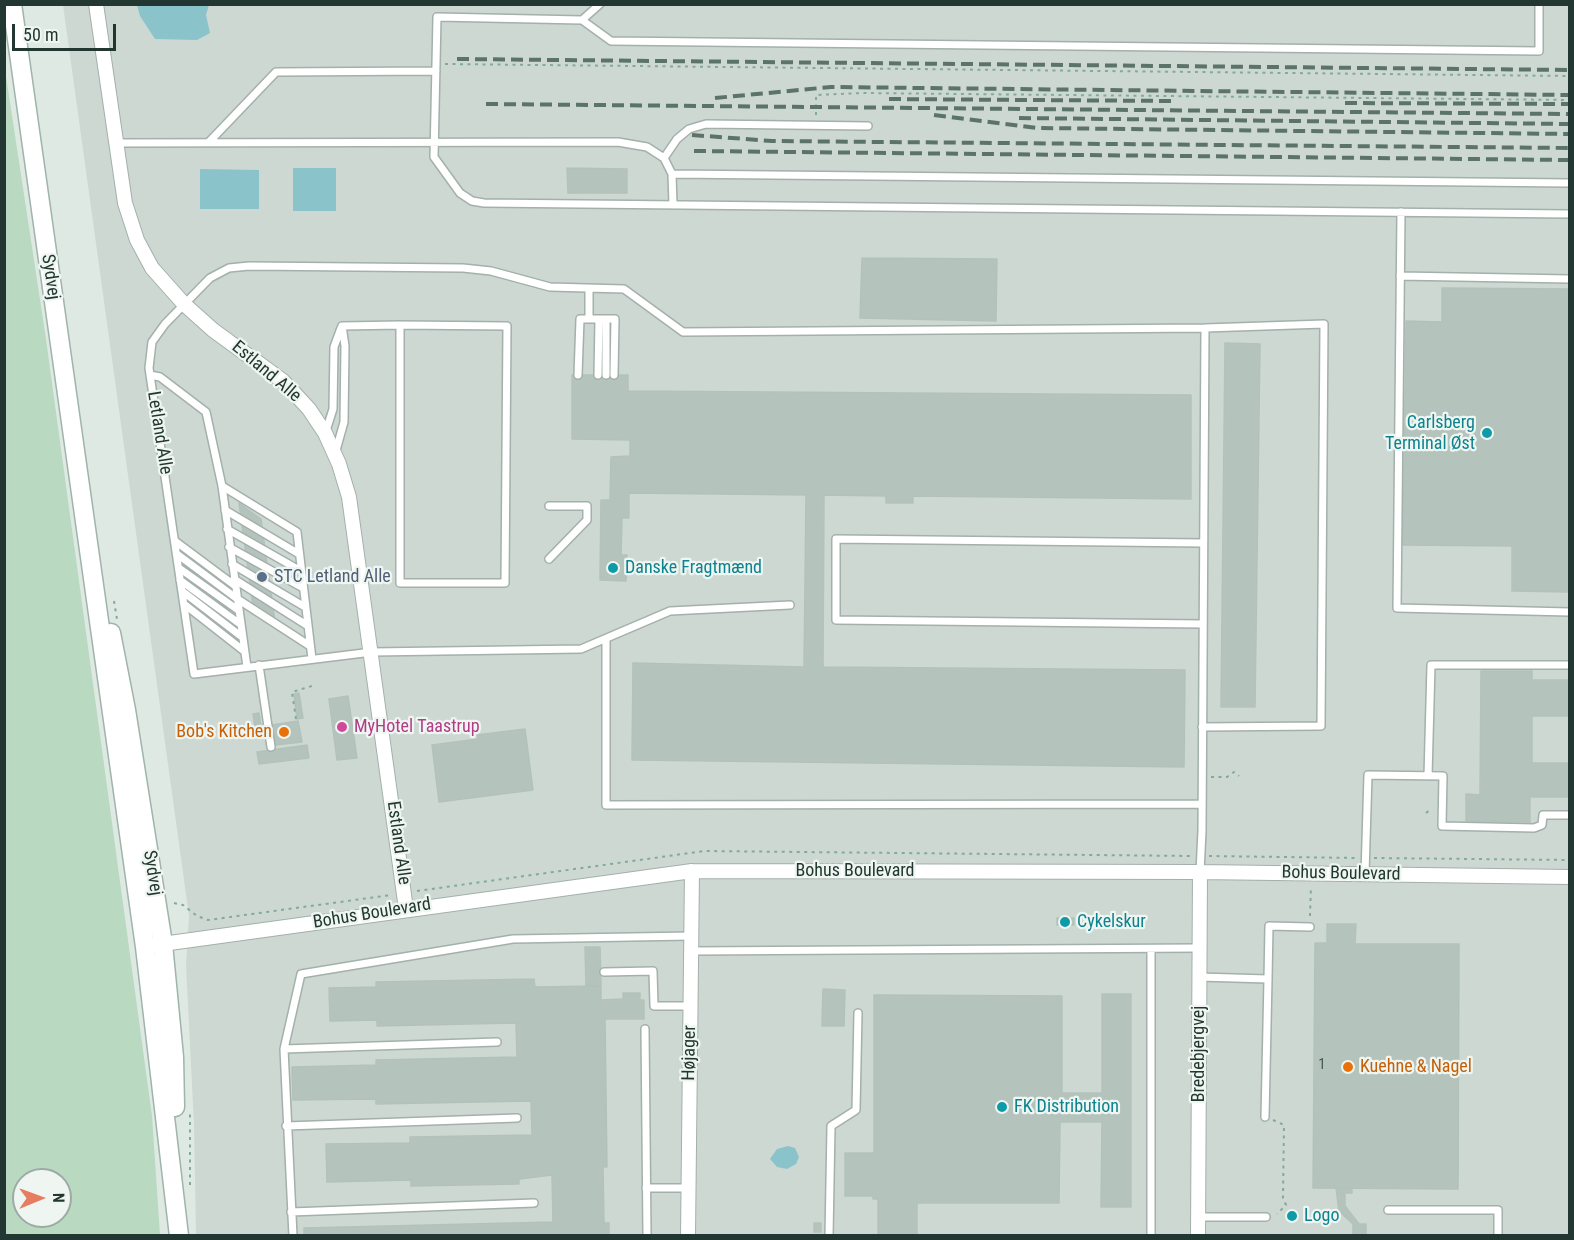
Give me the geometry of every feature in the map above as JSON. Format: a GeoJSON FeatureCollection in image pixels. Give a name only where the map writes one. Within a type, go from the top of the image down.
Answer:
{"type":"FeatureCollection","features":[{"type":"Feature","properties":{"kind":"main road","name":"Sydvej"},"geometry":{"type":"LineString","coordinates":[[12,4],[90,550],[100,578],[126,710],[154,945],[174,1057],[176,1201],[179,1236]]}},
{"type":"Feature","properties":{"kind":"street","name":"Estland Alle"},"geometry":{"type":"LineString","coordinates":[[96,4],[125,203],[137,240],[152,268],[184,304],[213,330],[283,381],[309,409],[325,433],[335,455],[349,497],[406,909]]}},
{"type":"Feature","properties":{"kind":"street","name":"Bohus Boulevard"},"geometry":{"type":"LineString","coordinates":[[154,945],[692,871],[1200,872],[1569,877]]}},
{"type":"Feature","properties":{"kind":"street","name":"Højager"},"geometry":{"type":"LineString","coordinates":[[688,1236],[692,871]]}},
{"type":"Feature","properties":{"kind":"street","name":"Bredebjergvej"},"geometry":{"type":"LineString","coordinates":[[1198,1236],[1200,872]]}},
{"type":"Feature","properties":{"kind":"lane"},"geometry":{"type":"LineString","coordinates":[[582,20],[600,4]]}},
{"type":"Feature","properties":{"kind":"lane"},"geometry":{"type":"LineString","coordinates":[[1539,4],[1539,51],[611,41],[582,20],[437,17],[434,158],[460,193],[472,201],[1569,214]]}},
{"type":"Feature","properties":{"kind":"lane"},"geometry":{"type":"LineString","coordinates":[[209,142],[276,72],[436,68]]}},
{"type":"Feature","properties":{"kind":"lane"},"geometry":{"type":"LineString","coordinates":[[664,158],[677,139],[689,129],[706,124],[868,126]]}},
{"type":"Feature","properties":{"kind":"lane"},"geometry":{"type":"LineString","coordinates":[[115,142],[618,142],[647,147],[664,158],[672,174],[673,205]]}},
{"type":"Feature","properties":{"kind":"lane"},"geometry":{"type":"LineString","coordinates":[[672,174],[1569,183]]}},
{"type":"Feature","properties":{"kind":"lane"},"geometry":{"type":"LineString","coordinates":[[1401,212],[1397,608],[1569,612]]}},
{"type":"Feature","properties":{"kind":"lane","name":"Letland Alle"},"geometry":{"type":"LineString","coordinates":[[790,605],[670,611],[581,649],[372,652],[194,674],[150,375],[149,360],[153,342],[165,324],[216,274],[229,268],[249,266],[475,268],[550,286],[624,289],[683,332],[1205,328]]}},
{"type":"Feature","properties":{"kind":"lane"},"geometry":{"type":"LineString","coordinates":[[1400,276],[1569,279]]}},
{"type":"Feature","properties":{"kind":"lane"},"geometry":{"type":"LineString","coordinates":[[589,289],[589,319]]}},
{"type":"Feature","properties":{"kind":"lane"},"geometry":{"type":"LineString","coordinates":[[578,375],[580,319],[615,319],[610,375]]}},
{"type":"Feature","properties":{"kind":"lane"},"geometry":{"type":"LineString","coordinates":[[598,375],[602,319]]}},
{"type":"Feature","properties":{"kind":"lane"},"geometry":{"type":"LineString","coordinates":[[1200,872],[1205,328],[1324,324],[1321,726],[1202,727]]}},
{"type":"Feature","properties":{"kind":"lane"},"geometry":{"type":"LineString","coordinates":[[325,433],[333,409],[334,347],[342,326]]}},
{"type":"Feature","properties":{"kind":"lane"},"geometry":{"type":"LineString","coordinates":[[342,326],[400,326],[507,326],[505,583],[400,583],[400,326]]}},
{"type":"Feature","properties":{"kind":"lane"},"geometry":{"type":"LineString","coordinates":[[335,455],[344,422],[345,346],[342,326]]}},
{"type":"Feature","properties":{"kind":"lane"},"geometry":{"type":"LineString","coordinates":[[150,375],[160,377],[206,412],[222,486],[247,667]]}},
{"type":"Feature","properties":{"kind":"lane"},"geometry":{"type":"LineString","coordinates":[[222,486],[297,532],[312,659]]}},
{"type":"Feature","properties":{"kind":"lane"},"geometry":{"type":"LineString","coordinates":[[549,506],[587,506],[587,520],[549,559]]}},
{"type":"Feature","properties":{"kind":"lane"},"geometry":{"type":"LineString","coordinates":[[225,510],[299,554]]}},
{"type":"Feature","properties":{"kind":"lane"},"geometry":{"type":"LineString","coordinates":[[227,529],[301,572]]}},
{"type":"Feature","properties":{"kind":"lane"},"geometry":{"type":"LineString","coordinates":[[1203,543],[837,539],[836,620],[1203,624]]}},
{"type":"Feature","properties":{"kind":"lane"},"geometry":{"type":"LineString","coordinates":[[175,541],[234,582],[308,626]]}},
{"type":"Feature","properties":{"kind":"lane"},"geometry":{"type":"LineString","coordinates":[[229,547],[303,588]]}},
{"type":"Feature","properties":{"kind":"lane"},"geometry":{"type":"LineString","coordinates":[[177,554],[310,646]]}},
{"type":"Feature","properties":{"kind":"lane"},"geometry":{"type":"LineString","coordinates":[[232,564],[305,607]]}},
{"type":"Feature","properties":{"kind":"lane"},"geometry":{"type":"LineString","coordinates":[[179,568],[238,610]]}},
{"type":"Feature","properties":{"kind":"lane"},"geometry":{"type":"LineString","coordinates":[[180,580],[240,624]]}},
{"type":"Feature","properties":{"kind":"lane"},"geometry":{"type":"LineString","coordinates":[[182,591],[242,637]]}},
{"type":"Feature","properties":{"kind":"lane"},"geometry":{"type":"LineString","coordinates":[[184,604],[244,651]]}},
{"type":"Feature","properties":{"kind":"lane"},"geometry":{"type":"LineString","coordinates":[[606,639],[606,805],[1202,804]]}},
{"type":"Feature","properties":{"kind":"lane"},"geometry":{"type":"LineString","coordinates":[[259,665],[271,747]]}},
{"type":"Feature","properties":{"kind":"lane"},"geometry":{"type":"LineString","coordinates":[[1428,776],[1431,665],[1569,665]]}},
{"type":"Feature","properties":{"kind":"lane"},"geometry":{"type":"LineString","coordinates":[[1365,874],[1368,775],[1443,776],[1442,826],[1534,828],[1542,825],[1543,815],[1569,815]]}},
{"type":"Feature","properties":{"kind":"lane"},"geometry":{"type":"LineString","coordinates":[[1265,1117],[1269,926],[1310,927]]}},
{"type":"Feature","properties":{"kind":"lane"},"geometry":{"type":"LineString","coordinates":[[293,1236],[284,1049],[301,974],[513,939],[691,936]]}},
{"type":"Feature","properties":{"kind":"lane"},"geometry":{"type":"LineString","coordinates":[[691,951],[1199,948]]}},
{"type":"Feature","properties":{"kind":"lane"},"geometry":{"type":"LineString","coordinates":[[1151,949],[1151,1236]]}},
{"type":"Feature","properties":{"kind":"lane"},"geometry":{"type":"LineString","coordinates":[[604,972],[653,971],[654,1006],[691,1006]]}},
{"type":"Feature","properties":{"kind":"lane"},"geometry":{"type":"LineString","coordinates":[[1199,977],[1268,979]]}},
{"type":"Feature","properties":{"kind":"lane"},"geometry":{"type":"LineString","coordinates":[[829,1236],[831,1126],[856,1110],[858,1013]]}},
{"type":"Feature","properties":{"kind":"lane"},"geometry":{"type":"LineString","coordinates":[[645,1029],[646,1236]]}},
{"type":"Feature","properties":{"kind":"lane"},"geometry":{"type":"LineString","coordinates":[[284,1049],[497,1042]]}},
{"type":"Feature","properties":{"kind":"lane"},"geometry":{"type":"LineString","coordinates":[[286,1126],[516,1118]]}},
{"type":"Feature","properties":{"kind":"lane"},"geometry":{"type":"LineString","coordinates":[[646,1188],[688,1188]]}},
{"type":"Feature","properties":{"kind":"lane"},"geometry":{"type":"LineString","coordinates":[[291,1212],[534,1203]]}},
{"type":"Feature","properties":{"kind":"lane"},"geometry":{"type":"LineString","coordinates":[[1388,1210],[1498,1210],[1498,1236]]}},
{"type":"Feature","properties":{"kind":"lane"},"geometry":{"type":"LineString","coordinates":[[1199,1217],[1266,1216]]}},
{"type":"Feature","properties":{"kind":"path"},"geometry":{"type":"LineString","coordinates":[[436,68],[1569,76]]}},
{"type":"Feature","properties":{"kind":"path"},"geometry":{"type":"LineString","coordinates":[[816,125],[816,95],[862,93],[1569,100]]}},
{"type":"Feature","properties":{"kind":"path"},"geometry":{"type":"LineString","coordinates":[[296,719],[292,692],[315,685]]}},
{"type":"Feature","properties":{"kind":"path"},"geometry":{"type":"LineString","coordinates":[[1202,777],[1227,777],[1234,772],[1239,776]]}},
{"type":"Feature","properties":{"kind":"path"},"geometry":{"type":"LineString","coordinates":[[1310,927],[1311,874]]}},
{"type":"Feature","properties":{"kind":"path"},"geometry":{"type":"LineString","coordinates":[[1265,1117],[1284,1125],[1283,1198],[1286,1204],[1275,1216],[1266,1216]]}},
{"type":"Feature","properties":{"kind":"shaded area"},"geometry":{"type":"Polygon","coordinates":[[[63,5],[1569,5],[1569,1235],[196,1235],[194,1125],[186,965],[189,916],[63,5]]]}},
{"type":"Feature","properties":{"kind":"green space"},"geometry":{"type":"Polygon","coordinates":[[[4,63],[46,339],[152,1116],[160,1235],[5,1235],[4,63]]]}},
{"type":"Feature","properties":{"kind":"water"},"geometry":{"type":"Polygon","coordinates":[[[137,5],[209,5],[206,15],[210,33],[197,40],[155,39],[140,16],[137,5]]]}},
{"type":"Feature","properties":{"kind":"water"},"geometry":{"type":"Polygon","coordinates":[[[293,168],[336,168],[336,211],[293,211],[293,168]]]}},
{"type":"Feature","properties":{"kind":"water"},"geometry":{"type":"Polygon","coordinates":[[[200,169],[259,170],[259,209],[200,209],[200,169]]]}},
{"type":"Feature","properties":{"kind":"water"},"geometry":{"type":"Polygon","coordinates":[[[788,1146],[795,1148],[799,1157],[796,1164],[787,1169],[777,1167],[770,1159],[777,1149],[788,1146]]]}},
{"type":"Feature","properties":{"kind":"building"},"geometry":{"type":"Polygon","coordinates":[[[567,168],[627,169],[627,193],[568,193],[567,168]]]}},
{"type":"Feature","properties":{"kind":"building"},"geometry":{"type":"Polygon","coordinates":[[[862,258],[997,259],[996,321],[860,318],[862,258]]]}},
{"type":"Feature","properties":{"kind":"building","name":"Carlsberg Terminal Øst"},"geometry":{"type":"Polygon","coordinates":[[[1442,288],[1570,289],[1570,592],[1512,591],[1512,546],[1403,545],[1406,321],[1442,322],[1442,288]]]}},
{"type":"Feature","properties":{"kind":"building"},"geometry":{"type":"Polygon","coordinates":[[[1225,343],[1260,344],[1255,707],[1221,707],[1225,343]]]}},
{"type":"Feature","properties":{"kind":"building","name":"Danske Fragtmænd"},"geometry":{"type":"Polygon","coordinates":[[[572,375],[628,375],[628,391],[1191,395],[1191,499],[913,496],[913,503],[886,503],[886,496],[824,495],[823,667],[1185,670],[1184,767],[632,760],[633,663],[804,667],[806,495],[629,493],[629,518],[622,518],[621,555],[627,555],[626,581],[600,580],[601,500],[610,500],[611,457],[630,456],[630,440],[572,439],[572,375]]]}},
{"type":"Feature","properties":{"kind":"building"},"geometry":{"type":"Polygon","coordinates":[[[239,503],[261,519],[275,622],[253,606],[239,503]]]}},
{"type":"Feature","properties":{"kind":"building"},"geometry":{"type":"Polygon","coordinates":[[[1481,671],[1532,671],[1532,680],[1570,680],[1570,716],[1532,716],[1532,763],[1570,763],[1570,797],[1530,797],[1530,822],[1466,821],[1466,794],[1480,795],[1481,671]]]}},
{"type":"Feature","properties":{"kind":"building"},"geometry":{"type":"Polygon","coordinates":[[[299,693],[303,718],[297,719],[294,694],[299,693]]]}},
{"type":"Feature","properties":{"kind":"building"},"geometry":{"type":"Polygon","coordinates":[[[348,696],[357,758],[337,760],[329,699],[348,696]]]}},
{"type":"Feature","properties":{"kind":"building"},"geometry":{"type":"Polygon","coordinates":[[[259,713],[262,733],[256,734],[253,714],[259,713]]]}},
{"type":"Feature","properties":{"kind":"building"},"geometry":{"type":"Polygon","coordinates":[[[298,721],[302,742],[275,745],[272,725],[298,721]]]}},
{"type":"Feature","properties":{"kind":"building"},"geometry":{"type":"Polygon","coordinates":[[[525,729],[533,790],[439,802],[432,745],[478,739],[477,735],[525,729]]]}},
{"type":"Feature","properties":{"kind":"building"},"geometry":{"type":"Polygon","coordinates":[[[307,745],[309,758],[259,764],[257,752],[307,745]]]}},
{"type":"Feature","properties":{"kind":"building","name":"Cykelskur"},"geometry":{"type":"Polygon","coordinates":[[[1057,918],[1074,918],[1074,925],[1057,925],[1057,918]]]}},
{"type":"Feature","properties":{"kind":"building"},"geometry":{"type":"Polygon","coordinates":[[[1327,924],[1356,924],[1355,944],[1459,944],[1458,1189],[1313,1188],[1315,943],[1327,943],[1327,924]]]}},
{"type":"Feature","properties":{"kind":"building"},"geometry":{"type":"Polygon","coordinates":[[[585,947],[600,947],[601,985],[586,985],[585,947]]]}},
{"type":"Feature","properties":{"kind":"building"},"geometry":{"type":"Polygon","coordinates":[[[534,979],[535,987],[601,986],[601,1000],[623,999],[623,993],[640,993],[640,1000],[644,1000],[644,1019],[605,1019],[607,1167],[603,1167],[604,1223],[609,1223],[609,1236],[304,1236],[304,1228],[553,1222],[552,1175],[519,1179],[519,1184],[411,1186],[411,1180],[327,1182],[326,1144],[410,1143],[410,1137],[532,1135],[531,1101],[376,1104],[376,1099],[293,1100],[292,1067],[376,1065],[376,1060],[517,1057],[516,1023],[377,1026],[377,1020],[330,1021],[329,988],[376,987],[376,982],[534,979]]]}},
{"type":"Feature","properties":{"kind":"building"},"geometry":{"type":"Polygon","coordinates":[[[823,989],[845,990],[844,1026],[822,1026],[823,989]]]}},
{"type":"Feature","properties":{"kind":"building","name":"FK Distribution"},"geometry":{"type":"Polygon","coordinates":[[[1102,994],[1131,994],[1131,1207],[1101,1207],[1102,1122],[1060,1122],[1059,1203],[917,1203],[917,1236],[878,1236],[878,1199],[873,1199],[873,1196],[845,1196],[845,1153],[874,1153],[874,995],[1062,996],[1062,1093],[1102,1093],[1102,994]]]}},
{"type":"Feature","properties":{"kind":"building"},"geometry":{"type":"Polygon","coordinates":[[[1336,1188],[1352,1188],[1352,1193],[1345,1193],[1345,1206],[1359,1224],[1366,1224],[1366,1236],[1353,1236],[1353,1224],[1339,1211],[1336,1188]]]}},
{"type":"Feature","properties":{"kind":"building"},"geometry":{"type":"Polygon","coordinates":[[[814,1223],[821,1223],[821,1232],[814,1232],[814,1223]]]}},
{"type":"Feature","properties":{"kind":"railway"},"geometry":{"type":"LineString","coordinates":[[457,59],[1570,70]]}},
{"type":"Feature","properties":{"kind":"railway"},"geometry":{"type":"LineString","coordinates":[[715,98],[831,87],[1570,95]]}},
{"type":"Feature","properties":{"kind":"railway"},"geometry":{"type":"LineString","coordinates":[[889,99],[1171,101]]}},
{"type":"Feature","properties":{"kind":"railway"},"geometry":{"type":"LineString","coordinates":[[1345,103],[1570,104]]}},
{"type":"Feature","properties":{"kind":"railway"},"geometry":{"type":"LineString","coordinates":[[486,104],[1570,114]]}},
{"type":"Feature","properties":{"kind":"railway"},"geometry":{"type":"LineString","coordinates":[[934,115],[1038,128],[1570,134]]}},
{"type":"Feature","properties":{"kind":"railway"},"geometry":{"type":"LineString","coordinates":[[1019,118],[1570,124]]}},
{"type":"Feature","properties":{"kind":"railway"},"geometry":{"type":"LineString","coordinates":[[692,135],[772,141],[1570,148]]}},
{"type":"Feature","properties":{"kind":"railway"},"geometry":{"type":"LineString","coordinates":[[694,151],[1570,160]]}},
{"type":"Feature","properties":{"kind":"place","name":"Carlsberg Terminal Øst"},"geometry":{"type":"Point","coordinates":[1487,433]}},
{"type":"Feature","properties":{"kind":"place","name":"Danske Fragtmænd"},"geometry":{"type":"Point","coordinates":[613,568]}},
{"type":"Feature","properties":{"kind":"place","name":"STC Letland Alle"},"geometry":{"type":"Point","coordinates":[262,577]}},
{"type":"Feature","properties":{"kind":"place","name":"MyHotel Taastrup"},"geometry":{"type":"Point","coordinates":[342,727]}},
{"type":"Feature","properties":{"kind":"place","name":"Bob's Kitchen"},"geometry":{"type":"Point","coordinates":[284,732]}},
{"type":"Feature","properties":{"kind":"place","name":"Cykelskur"},"geometry":{"type":"Point","coordinates":[1065,922]}},
{"type":"Feature","properties":{"kind":"place","name":"Kuehne & Nagel"},"geometry":{"type":"Point","coordinates":[1348,1067]}},
{"type":"Feature","properties":{"kind":"place","name":"FK Distribution"},"geometry":{"type":"Point","coordinates":[1002,1107]}},
{"type":"Feature","properties":{"kind":"place","name":"Logo"},"geometry":{"type":"Point","coordinates":[1292,1216]}}]}
